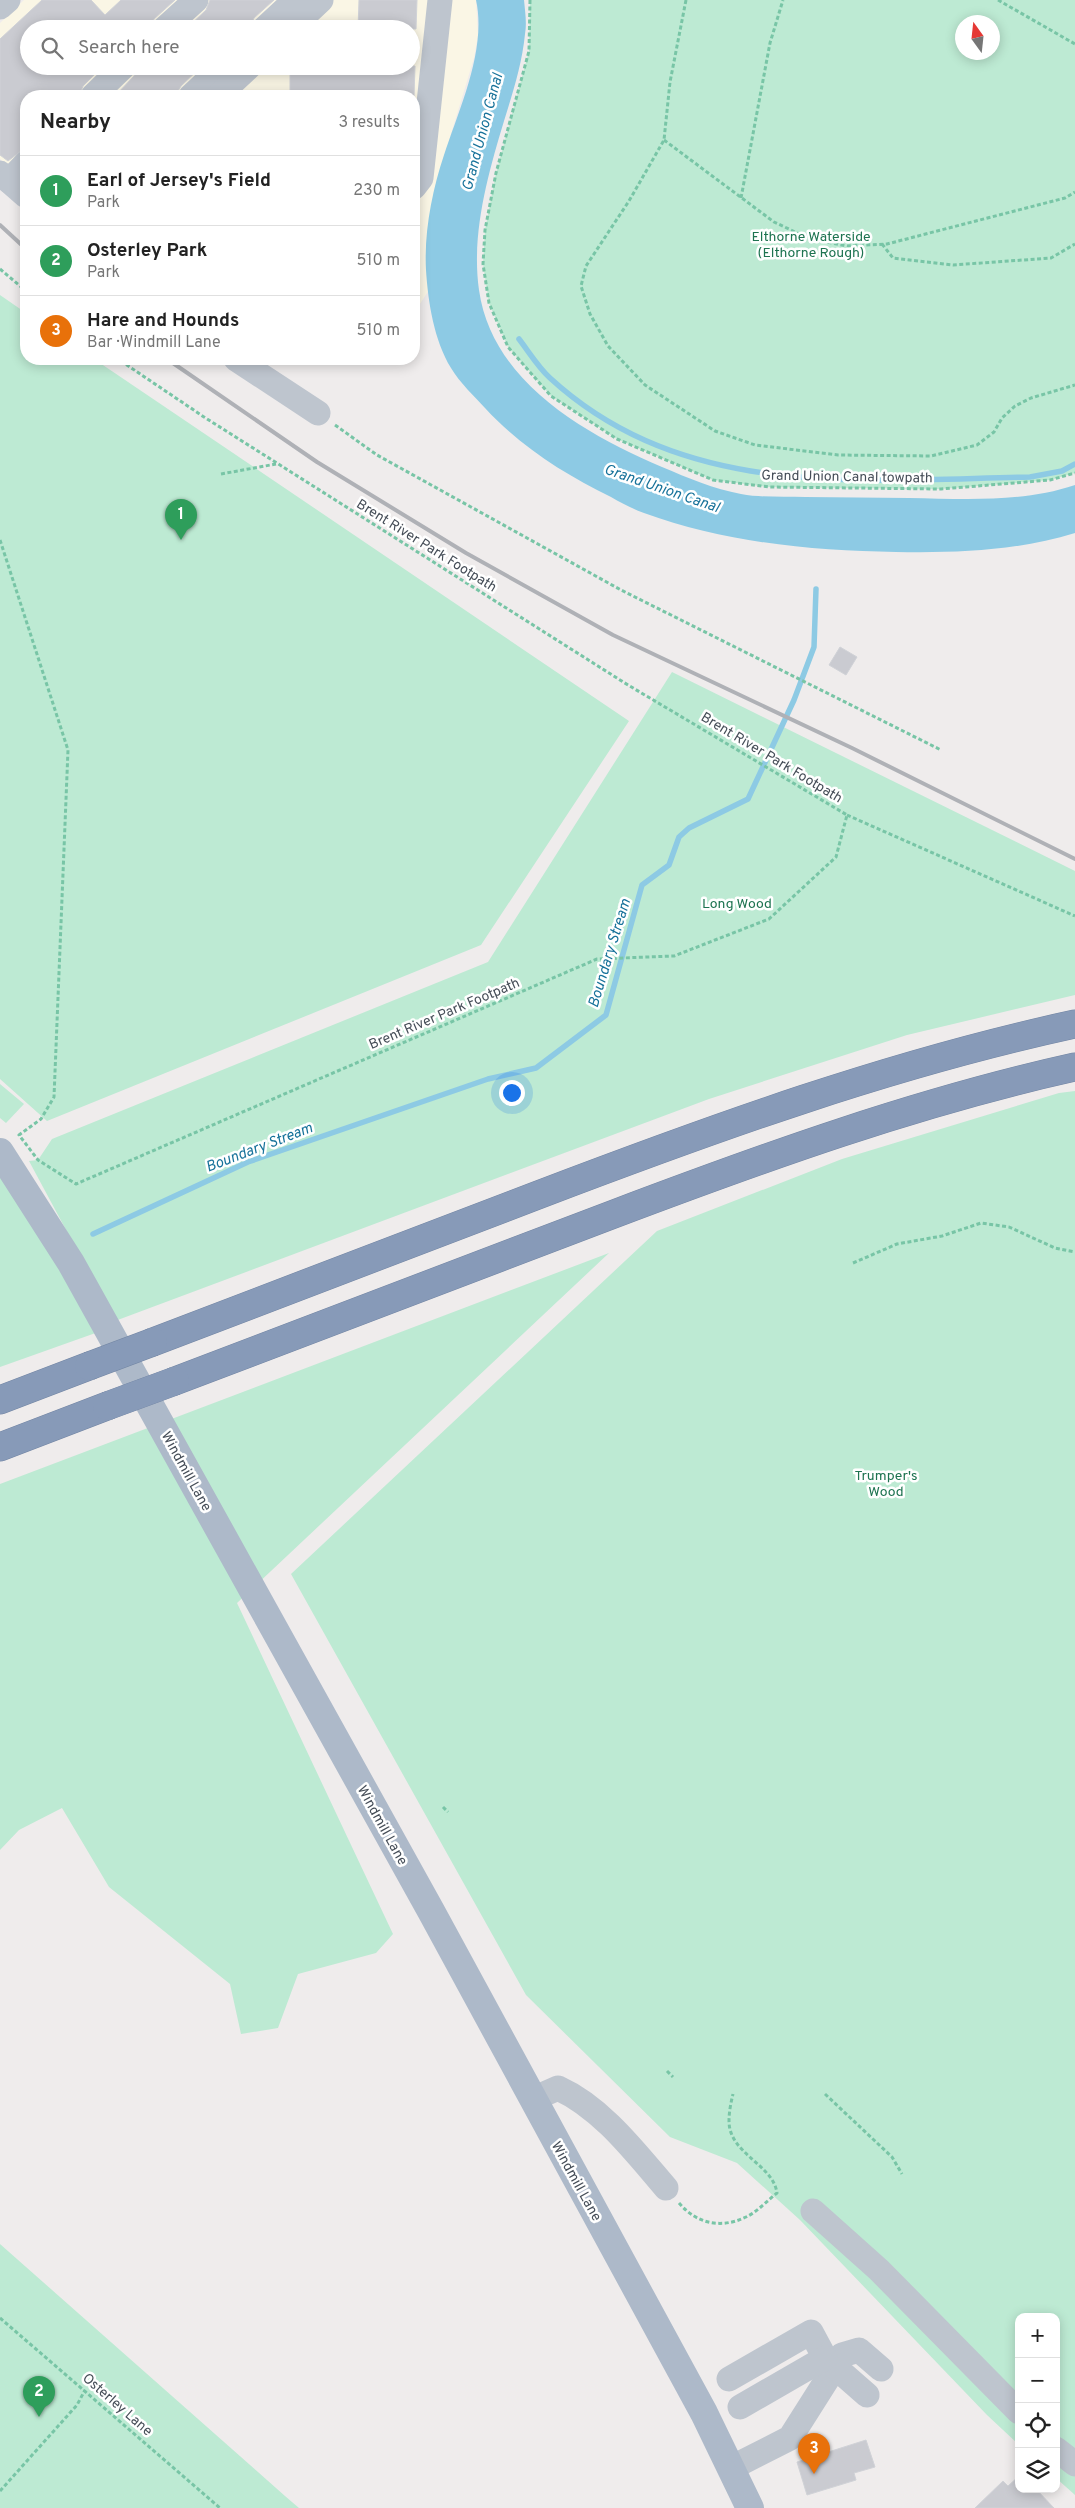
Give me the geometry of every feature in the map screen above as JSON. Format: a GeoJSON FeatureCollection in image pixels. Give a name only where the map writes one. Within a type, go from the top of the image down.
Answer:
{"type":"FeatureCollection","features":[{"type":"Feature","properties":{"kind":"highway"},"geometry":{"type":"LineString","coordinates":[[0,1400],[748,1117],[881,1073],[969,1048],[1075,1024]]}},
{"type":"Feature","properties":{"kind":"highway"},"geometry":{"type":"LineString","coordinates":[[0,1447],[762,1158],[951,1099],[1075,1067]]}},
{"type":"Feature","properties":{"kind":"main road","name":"Windmill Lane"},"geometry":{"type":"LineString","coordinates":[[0,1152],[71,1263],[533,2099],[704,2413],[750,2508]]}},
{"type":"Feature","properties":{"kind":"street"},"geometry":{"type":"LineString","coordinates":[[0,7],[8,0]]}},
{"type":"Feature","properties":{"kind":"street"},"geometry":{"type":"LineString","coordinates":[[174,20],[196,0]]}},
{"type":"Feature","properties":{"kind":"street"},"geometry":{"type":"LineString","coordinates":[[274,20],[295,0]]}},
{"type":"Feature","properties":{"kind":"street"},"geometry":{"type":"LineString","coordinates":[[300,20],[321,0]]}},
{"type":"Feature","properties":{"kind":"street"},"geometry":{"type":"LineString","coordinates":[[420,179],[440,0]]}},
{"type":"Feature","properties":{"kind":"street"},"geometry":{"type":"LineString","coordinates":[[99,90],[115,75]]}},
{"type":"Feature","properties":{"kind":"street"},"geometry":{"type":"LineString","coordinates":[[197,90],[213,75]]}},
{"type":"Feature","properties":{"kind":"street"},"geometry":{"type":"LineString","coordinates":[[224,90],[240,75]]}},
{"type":"Feature","properties":{"kind":"street"},"geometry":{"type":"LineString","coordinates":[[12,183],[20,172]]}},
{"type":"Feature","properties":{"kind":"street"},"geometry":{"type":"LineString","coordinates":[[255,365],[318,413]]}},
{"type":"Feature","properties":{"kind":"street"},"geometry":{"type":"LineString","coordinates":[[533,2099],[558,2088],[574,2095],[622,2137],[666,2188]]}},
{"type":"Feature","properties":{"kind":"street"},"geometry":{"type":"LineString","coordinates":[[813,2211],[879,2270],[1015,2408]]}},
{"type":"Feature","properties":{"kind":"street"},"geometry":{"type":"LineString","coordinates":[[728,2379],[811,2332],[830,2362],[866,2395]]}},
{"type":"Feature","properties":{"kind":"street"},"geometry":{"type":"LineString","coordinates":[[740,2407],[842,2355],[859,2350],[881,2369]]}},
{"type":"Feature","properties":{"kind":"street"},"geometry":{"type":"LineString","coordinates":[[731,2468],[790,2438],[830,2362]]}},
{"type":"Feature","properties":{"kind":"street"},"geometry":{"type":"LineString","coordinates":[[1060,2453],[1075,2464]]}},
{"type":"Feature","properties":{"kind":"path","name":"Grand Union Canal towpath"},"geometry":{"type":"LineString","coordinates":[[530,0],[529,51],[496,173],[485,230],[483,264],[489,302],[508,347],[550,396],[617,439],[713,480],[769,487],[941,489],[1050,480],[1075,473]]}},
{"type":"Feature","properties":{"kind":"path"},"geometry":{"type":"LineString","coordinates":[[686,0],[670,82],[664,140],[586,266],[581,286],[590,314],[608,346],[645,385],[714,431],[756,445],[838,455],[931,456],[977,446],[994,432],[1002,418],[1015,406],[1031,398],[1075,385]]}},
{"type":"Feature","properties":{"kind":"path"},"geometry":{"type":"LineString","coordinates":[[740,198],[770,44],[783,0]]}},
{"type":"Feature","properties":{"kind":"path"},"geometry":{"type":"LineString","coordinates":[[998,0],[1075,44]]}},
{"type":"Feature","properties":{"kind":"path"},"geometry":{"type":"LineString","coordinates":[[664,140],[774,222],[810,239],[847,246],[882,244],[1064,198],[1075,192]]}},
{"type":"Feature","properties":{"kind":"path"},"geometry":{"type":"LineString","coordinates":[[882,244],[893,258],[954,265],[1051,258],[1075,244]]}},
{"type":"Feature","properties":{"kind":"path"},"geometry":{"type":"LineString","coordinates":[[0,269],[20,286]]}},
{"type":"Feature","properties":{"kind":"path","name":"Brent River Park Footpath"},"geometry":{"type":"LineString","coordinates":[[0,540],[68,750],[54,1097],[41,1119],[20,1135],[38,1160],[76,1184],[598,959],[674,956],[768,919],[836,858],[847,815],[628,685],[277,464],[127,365]]}},
{"type":"Feature","properties":{"kind":"path"},"geometry":{"type":"LineString","coordinates":[[318,413],[377,455],[621,590],[941,750]]}},
{"type":"Feature","properties":{"kind":"path"},"geometry":{"type":"LineString","coordinates":[[221,474],[277,464]]}},
{"type":"Feature","properties":{"kind":"path"},"geometry":{"type":"LineString","coordinates":[[847,815],[1075,916]]}},
{"type":"Feature","properties":{"kind":"path"},"geometry":{"type":"LineString","coordinates":[[853,1263],[897,1244],[942,1236],[980,1223],[1009,1227],[1055,1248],[1075,1252]]}},
{"type":"Feature","properties":{"kind":"path"},"geometry":{"type":"LineString","coordinates":[[443,1807],[448,1812]]}},
{"type":"Feature","properties":{"kind":"path"},"geometry":{"type":"LineString","coordinates":[[667,2072],[673,2077]]}},
{"type":"Feature","properties":{"kind":"path"},"geometry":{"type":"LineString","coordinates":[[666,2188],[689,2215],[714,2225],[747,2217],[778,2193],[776,2182],[739,2148],[729,2123],[733,2094]]}},
{"type":"Feature","properties":{"kind":"path"},"geometry":{"type":"LineString","coordinates":[[824,2094],[892,2158],[902,2174]]}},
{"type":"Feature","properties":{"kind":"path","name":"Osterley Lane"},"geometry":{"type":"LineString","coordinates":[[0,2318],[220,2508]]}},
{"type":"Feature","properties":{"kind":"path"},"geometry":{"type":"LineString","coordinates":[[0,2492],[77,2405],[84,2390]]}},
{"type":"Feature","properties":{"kind":"shaded area"},"geometry":{"type":"Polygon","coordinates":[[[24,0],[476,0],[478,35],[474,58],[434,190],[427,244],[426,269],[429,290],[420,304],[420,90],[20,90],[20,176],[0,159],[0,23],[24,0]]]}},
{"type":"Feature","properties":{"kind":"green space","name":"Elthorne Waterside (Elthorne Rough)"},"geometry":{"type":"Polygon","coordinates":[[[530,0],[1075,0],[1075,473],[1050,480],[941,489],[769,487],[713,480],[617,439],[551,396],[508,347],[489,303],[483,264],[485,230],[496,173],[529,51],[530,0]]]}},
{"type":"Feature","properties":{"kind":"green space"},"geometry":{"type":"Polygon","coordinates":[[[0,295],[20,309],[20,365],[103,365],[629,721],[481,945],[47,1121],[0,1079],[0,295]]]}},
{"type":"Feature","properties":{"kind":"green space","name":"Long Wood"},"geometry":{"type":"Polygon","coordinates":[[[672,672],[1075,871],[1075,995],[907,1035],[709,1099],[115,1321],[29,1161],[38,1160],[52,1139],[488,962],[672,672]]]}},
{"type":"Feature","properties":{"kind":"green space"},"geometry":{"type":"Polygon","coordinates":[[[0,1084],[24,1104],[6,1123],[0,1118],[0,1084]]]}},
{"type":"Feature","properties":{"kind":"green space","name":"Trumper's Wood"},"geometry":{"type":"Polygon","coordinates":[[[1075,1091],[1075,2495],[1060,2482],[1060,2313],[1015,2313],[1015,2441],[987,2415],[800,2220],[737,2163],[670,2137],[526,1995],[291,1574],[657,1231],[842,1159],[1059,1093],[1075,1091]]]}},
{"type":"Feature","properties":{"kind":"green space"},"geometry":{"type":"Polygon","coordinates":[[[0,1169],[104,1330],[0,1367],[0,1169]]]}},
{"type":"Feature","properties":{"kind":"green space"},"geometry":{"type":"Polygon","coordinates":[[[609,1253],[237,1603],[393,1934],[376,1953],[298,1974],[278,2028],[241,2034],[230,1984],[109,1887],[62,1808],[19,1830],[0,1850],[0,1484],[609,1253]]]}},
{"type":"Feature","properties":{"kind":"green space"},"geometry":{"type":"Polygon","coordinates":[[[0,2244],[285,2496],[299,2508],[0,2508],[0,2244]]]}},
{"type":"Feature","properties":{"kind":"water","name":"Grand Union Canal"},"geometry":{"type":"Polygon","coordinates":[[[476,0],[524,0],[526,30],[524,45],[514,89],[492,162],[482,204],[477,247],[477,269],[479,290],[487,323],[502,352],[522,378],[546,401],[574,421],[633,454],[701,483],[741,494],[773,497],[993,499],[1034,495],[1075,485],[1075,533],[1031,544],[986,550],[941,552],[832,550],[736,538],[674,523],[631,508],[560,469],[513,435],[472,394],[451,368],[436,333],[430,308],[427,282],[426,241],[430,212],[440,169],[464,99],[475,58],[478,38],[476,0]]]}},
{"type":"Feature","properties":{"kind":"building"},"geometry":{"type":"Polygon","coordinates":[[[42,0],[91,0],[105,15],[121,0],[175,0],[154,20],[20,20],[42,0]]]}},
{"type":"Feature","properties":{"kind":"building"},"geometry":{"type":"Polygon","coordinates":[[[210,0],[274,0],[253,20],[195,20],[206,10],[210,0]]]}},
{"type":"Feature","properties":{"kind":"building"},"geometry":{"type":"Polygon","coordinates":[[[359,0],[417,0],[416,20],[358,20],[359,0]]]}},
{"type":"Feature","properties":{"kind":"building"},"geometry":{"type":"Polygon","coordinates":[[[20,20],[20,75],[94,75],[81,90],[20,90],[20,152],[8,161],[0,155],[0,39],[20,20]]]}},
{"type":"Feature","properties":{"kind":"building"},"geometry":{"type":"Polygon","coordinates":[[[193,75],[179,90],[121,90],[134,76],[193,75]]]}},
{"type":"Feature","properties":{"kind":"building"},"geometry":{"type":"Polygon","coordinates":[[[290,75],[415,75],[414,90],[290,90],[290,75]]]}},
{"type":"Feature","properties":{"kind":"building"},"geometry":{"type":"Polygon","coordinates":[[[840,647],[857,657],[846,675],[829,665],[840,647]]]}},
{"type":"Feature","properties":{"kind":"building"},"geometry":{"type":"Polygon","coordinates":[[[866,2440],[875,2467],[854,2473],[856,2480],[807,2495],[797,2462],[866,2440]]]}},
{"type":"Feature","properties":{"kind":"building"},"geometry":{"type":"Polygon","coordinates":[[[1015,2480],[1015,2493],[1040,2493],[1054,2508],[975,2508],[1003,2481],[1008,2486],[1015,2480]]]}},
{"type":"Feature","properties":{"kind":"waterway"},"geometry":{"type":"LineString","coordinates":[[519,339],[550,378],[602,418],[658,446],[717,464],[778,475],[840,479],[903,480],[1030,477],[1062,471],[1075,464]]}},
{"type":"Feature","properties":{"kind":"waterway","name":"Boundary Stream"},"geometry":{"type":"LineString","coordinates":[[93,1234],[248,1162],[488,1079],[536,1068],[606,1015],[642,885],[669,865],[679,837],[689,828],[748,799],[794,700],[814,647],[816,589]]}},
{"type":"Feature","properties":{"kind":"railway"},"geometry":{"type":"LineString","coordinates":[[0,225],[20,243]]}},
{"type":"Feature","properties":{"kind":"railway"},"geometry":{"type":"LineString","coordinates":[[176,365],[317,462],[466,553],[613,635],[852,748],[1075,859]]}},
{"type":"Feature","properties":{"kind":"place","name":"Earl of Jersey's Field"},"geometry":{"type":"Point","coordinates":[181,540]}},
{"type":"Feature","properties":{"kind":"place","name":"Osterley Park"},"geometry":{"type":"Point","coordinates":[39,2417]}},
{"type":"Feature","properties":{"kind":"place","name":"Hare and Hounds"},"geometry":{"type":"Point","coordinates":[814,2474]}}]}
